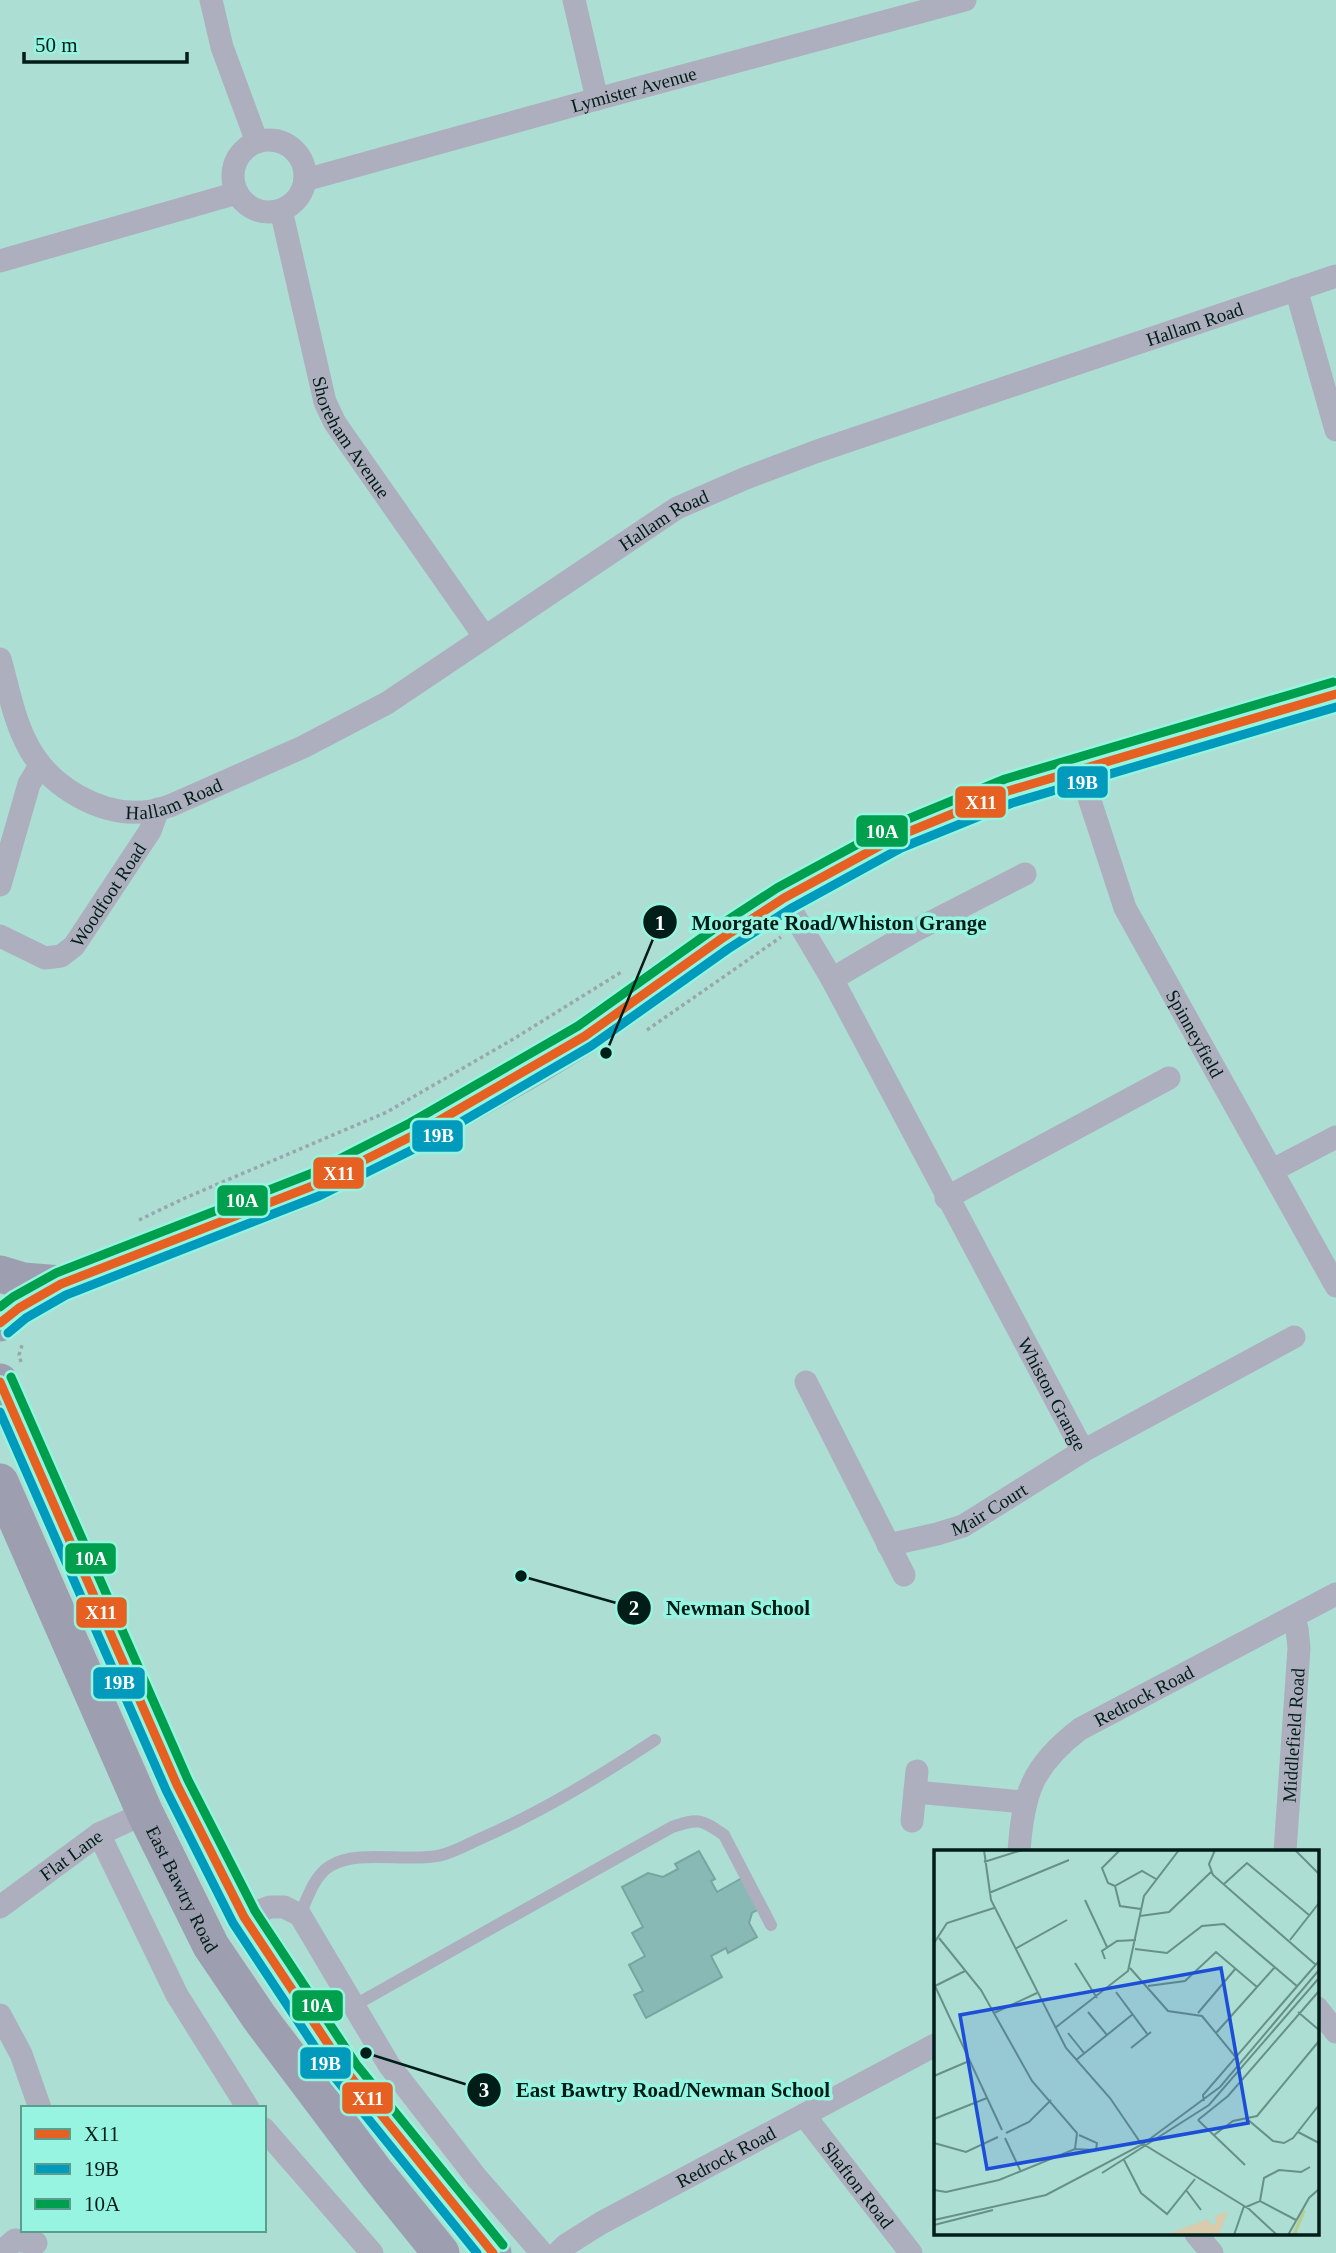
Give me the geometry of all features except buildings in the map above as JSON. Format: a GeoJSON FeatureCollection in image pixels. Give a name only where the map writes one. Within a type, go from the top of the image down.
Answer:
{"type":"FeatureCollection","features":[{"type":"Feature","properties":{"kind":"main road"},"geometry":{"type":"LineString","coordinates":[[4,1319],[61,1284],[315,1185],[416,1134],[585,1036],[721,939],[784,898],[896,837],[1008,791],[1336,694]]}},
{"type":"Feature","properties":{"kind":"main road"},"geometry":{"type":"LineString","coordinates":[[0,1274],[11,1278],[61,1284]]}},
{"type":"Feature","properties":{"kind":"main road","name":"East Bawtry Road"},"geometry":{"type":"LineString","coordinates":[[11,1374],[177,1785],[244,1917],[346,2071],[493,2253]]}},
{"type":"Feature","properties":{"kind":"main road","name":"East Bawtry Road"},"geometry":{"type":"LineString","coordinates":[[2,1492],[145,1813],[211,1946],[259,2017],[377,2174],[441,2253]]}},
{"type":"Feature","properties":{"kind":"street"},"geometry":{"type":"LineString","coordinates":[[211,0],[222,47],[257,142]]}},
{"type":"Feature","properties":{"kind":"street"},"geometry":{"type":"LineString","coordinates":[[573,0],[597,99]]}},
{"type":"Feature","properties":{"kind":"street","name":"Lymister Avenue"},"geometry":{"type":"LineString","coordinates":[[304,180],[936,4],[965,0]]}},
{"type":"Feature","properties":{"kind":"street"},"geometry":{"type":"LineString","coordinates":[[268,139],[291,147],[304,168],[304,180],[297,198],[281,210],[255,210],[242,200],[233,183],[235,163],[247,146],[257,142],[268,139]]}},
{"type":"Feature","properties":{"kind":"street"},"geometry":{"type":"LineString","coordinates":[[0,261],[237,193]]}},
{"type":"Feature","properties":{"kind":"street","name":"Shoreham Avenue"},"geometry":{"type":"LineString","coordinates":[[281,210],[325,402],[335,423],[484,636]]}},
{"type":"Feature","properties":{"kind":"street","name":"Hallam Road"},"geometry":{"type":"LineString","coordinates":[[40,766],[72,794],[97,804],[122,811],[151,811],[172,805],[303,747],[387,703],[677,508],[815,452],[1336,276]]}},
{"type":"Feature","properties":{"kind":"street"},"geometry":{"type":"LineString","coordinates":[[1296,289],[1336,430]]}},
{"type":"Feature","properties":{"kind":"street"},"geometry":{"type":"LineString","coordinates":[[0,659],[17,719],[26,743],[40,766],[29,785],[0,885]]}},
{"type":"Feature","properties":{"kind":"street","name":"Spinneyfield"},"geometry":{"type":"LineString","coordinates":[[1080,770],[1125,908],[1336,1286]]}},
{"type":"Feature","properties":{"kind":"street","name":"Woodfoot Road"},"geometry":{"type":"LineString","coordinates":[[0,936],[45,958],[61,956],[74,946],[150,831],[158,809]]}},
{"type":"Feature","properties":{"kind":"street"},"geometry":{"type":"LineString","coordinates":[[832,979],[914,931],[1025,874]]}},
{"type":"Feature","properties":{"kind":"street","name":"Whiston Grange"},"geometry":{"type":"LineString","coordinates":[[784,898],[832,979],[946,1198],[1083,1451],[1294,1337]]}},
{"type":"Feature","properties":{"kind":"street"},"geometry":{"type":"LineString","coordinates":[[946,1198],[1169,1078]]}},
{"type":"Feature","properties":{"kind":"street"},"geometry":{"type":"LineString","coordinates":[[1273,1170],[1336,1137]]}},
{"type":"Feature","properties":{"kind":"street"},"geometry":{"type":"LineString","coordinates":[[806,1382],[904,1575]]}},
{"type":"Feature","properties":{"kind":"street","name":"Mair Court"},"geometry":{"type":"LineString","coordinates":[[888,1545],[963,1526],[1083,1451]]}},
{"type":"Feature","properties":{"kind":"street","name":"Redrock Road"},"geometry":{"type":"LineString","coordinates":[[1019,1850],[1024,1802],[1038,1771],[1057,1747],[1080,1730],[1336,1594]]}},
{"type":"Feature","properties":{"kind":"street","name":"Middlefield Road"},"geometry":{"type":"LineString","coordinates":[[1285,1850],[1299,1648],[1293,1617]]}},
{"type":"Feature","properties":{"kind":"street"},"geometry":{"type":"LineString","coordinates":[[912,1821],[916,1781],[1024,1802]]}},
{"type":"Feature","properties":{"kind":"street","name":"Flat Lane"},"geometry":{"type":"LineString","coordinates":[[0,1907],[99,1834],[145,1813]]}},
{"type":"Feature","properties":{"kind":"street"},"geometry":{"type":"LineString","coordinates":[[99,1834],[177,1995],[247,2106]]}},
{"type":"Feature","properties":{"kind":"street"},"geometry":{"type":"LineString","coordinates":[[244,1917],[270,1907],[284,1907],[300,1915],[389,2065],[476,2177],[542,2253]]}},
{"type":"Feature","properties":{"kind":"street"},"geometry":{"type":"LineString","coordinates":[[1318,2009],[1336,2032]]}},
{"type":"Feature","properties":{"kind":"street"},"geometry":{"type":"LineString","coordinates":[[0,2015],[21,2054],[39,2106]]}},
{"type":"Feature","properties":{"kind":"street","name":"Redrock Road"},"geometry":{"type":"LineString","coordinates":[[558,2253],[601,2223],[934,2046]]}},
{"type":"Feature","properties":{"kind":"street","name":"Shafton Road"},"geometry":{"type":"LineString","coordinates":[[804,2115],[911,2253]]}},
{"type":"Feature","properties":{"kind":"street"},"geometry":{"type":"LineString","coordinates":[[266,2131],[372,2253]]}},
{"type":"Feature","properties":{"kind":"street"},"geometry":{"type":"LineString","coordinates":[[1198,2236],[1212,2253]]}},
{"type":"Feature","properties":{"kind":"street"},"geometry":{"type":"LineString","coordinates":[[0,2253],[15,2240],[36,2242]]}},
{"type":"Feature","properties":{"kind":"lane"},"geometry":{"type":"LineString","coordinates":[[300,1915],[315,1882],[328,1867],[362,1858],[445,1854],[530,1815],[587,1784],[655,1740]]}},
{"type":"Feature","properties":{"kind":"lane"},"geometry":{"type":"LineString","coordinates":[[355,2005],[661,1833],[695,1820],[724,1835],[771,1925]]}},
{"type":"Feature","properties":{"kind":"path"},"geometry":{"type":"LineString","coordinates":[[4,1319],[25,1338],[11,1374]]}},
{"type":"Feature","properties":{"kind":"transit line","name":"10A"},"geometry":{"type":"LineString","coordinates":[[0,1307],[56,1273],[310,1174],[410,1123],[578,1026],[714,929],[777,888],[891,826],[1005,779],[1333,682]]}},
{"type":"Feature","properties":{"kind":"transit line","name":"X11"},"geometry":{"type":"LineString","coordinates":[[0,1323],[19,1308],[61,1284],[315,1185],[416,1134],[585,1036],[721,939],[784,898],[896,837],[1008,791],[1336,694]]}},
{"type":"Feature","properties":{"kind":"transit line","name":"19B"},"geometry":{"type":"LineString","coordinates":[[8,1333],[26,1318],[66,1295],[319,1196],[422,1145],[591,1046],[728,949],[790,909],[901,848],[1012,803],[1336,707]]}},
{"type":"Feature","properties":{"kind":"transit line","name":"10A"},"geometry":{"type":"LineString","coordinates":[[11,1377],[188,1780],[255,1911],[356,2064],[503,2245]]}},
{"type":"Feature","properties":{"kind":"transit line","name":"X11"},"geometry":{"type":"LineString","coordinates":[[0,1382],[177,1785],[244,1917],[346,2071],[493,2253]]}},
{"type":"Feature","properties":{"kind":"transit line","name":"19B"},"geometry":{"type":"LineString","coordinates":[[0,1412],[166,1790],[233,1923],[336,2079],[477,2253]]}},
{"type":"Feature","properties":{"kind":"place","name":"Moorgate Road/Whiston Grange"},"geometry":{"type":"Point","coordinates":[606,1053]}},
{"type":"Feature","properties":{"kind":"place","name":"Newman School"},"geometry":{"type":"Point","coordinates":[521,1576]}},
{"type":"Feature","properties":{"kind":"place","name":"East Bawtry Road/Newman School"},"geometry":{"type":"Point","coordinates":[366,2053]}}]}
